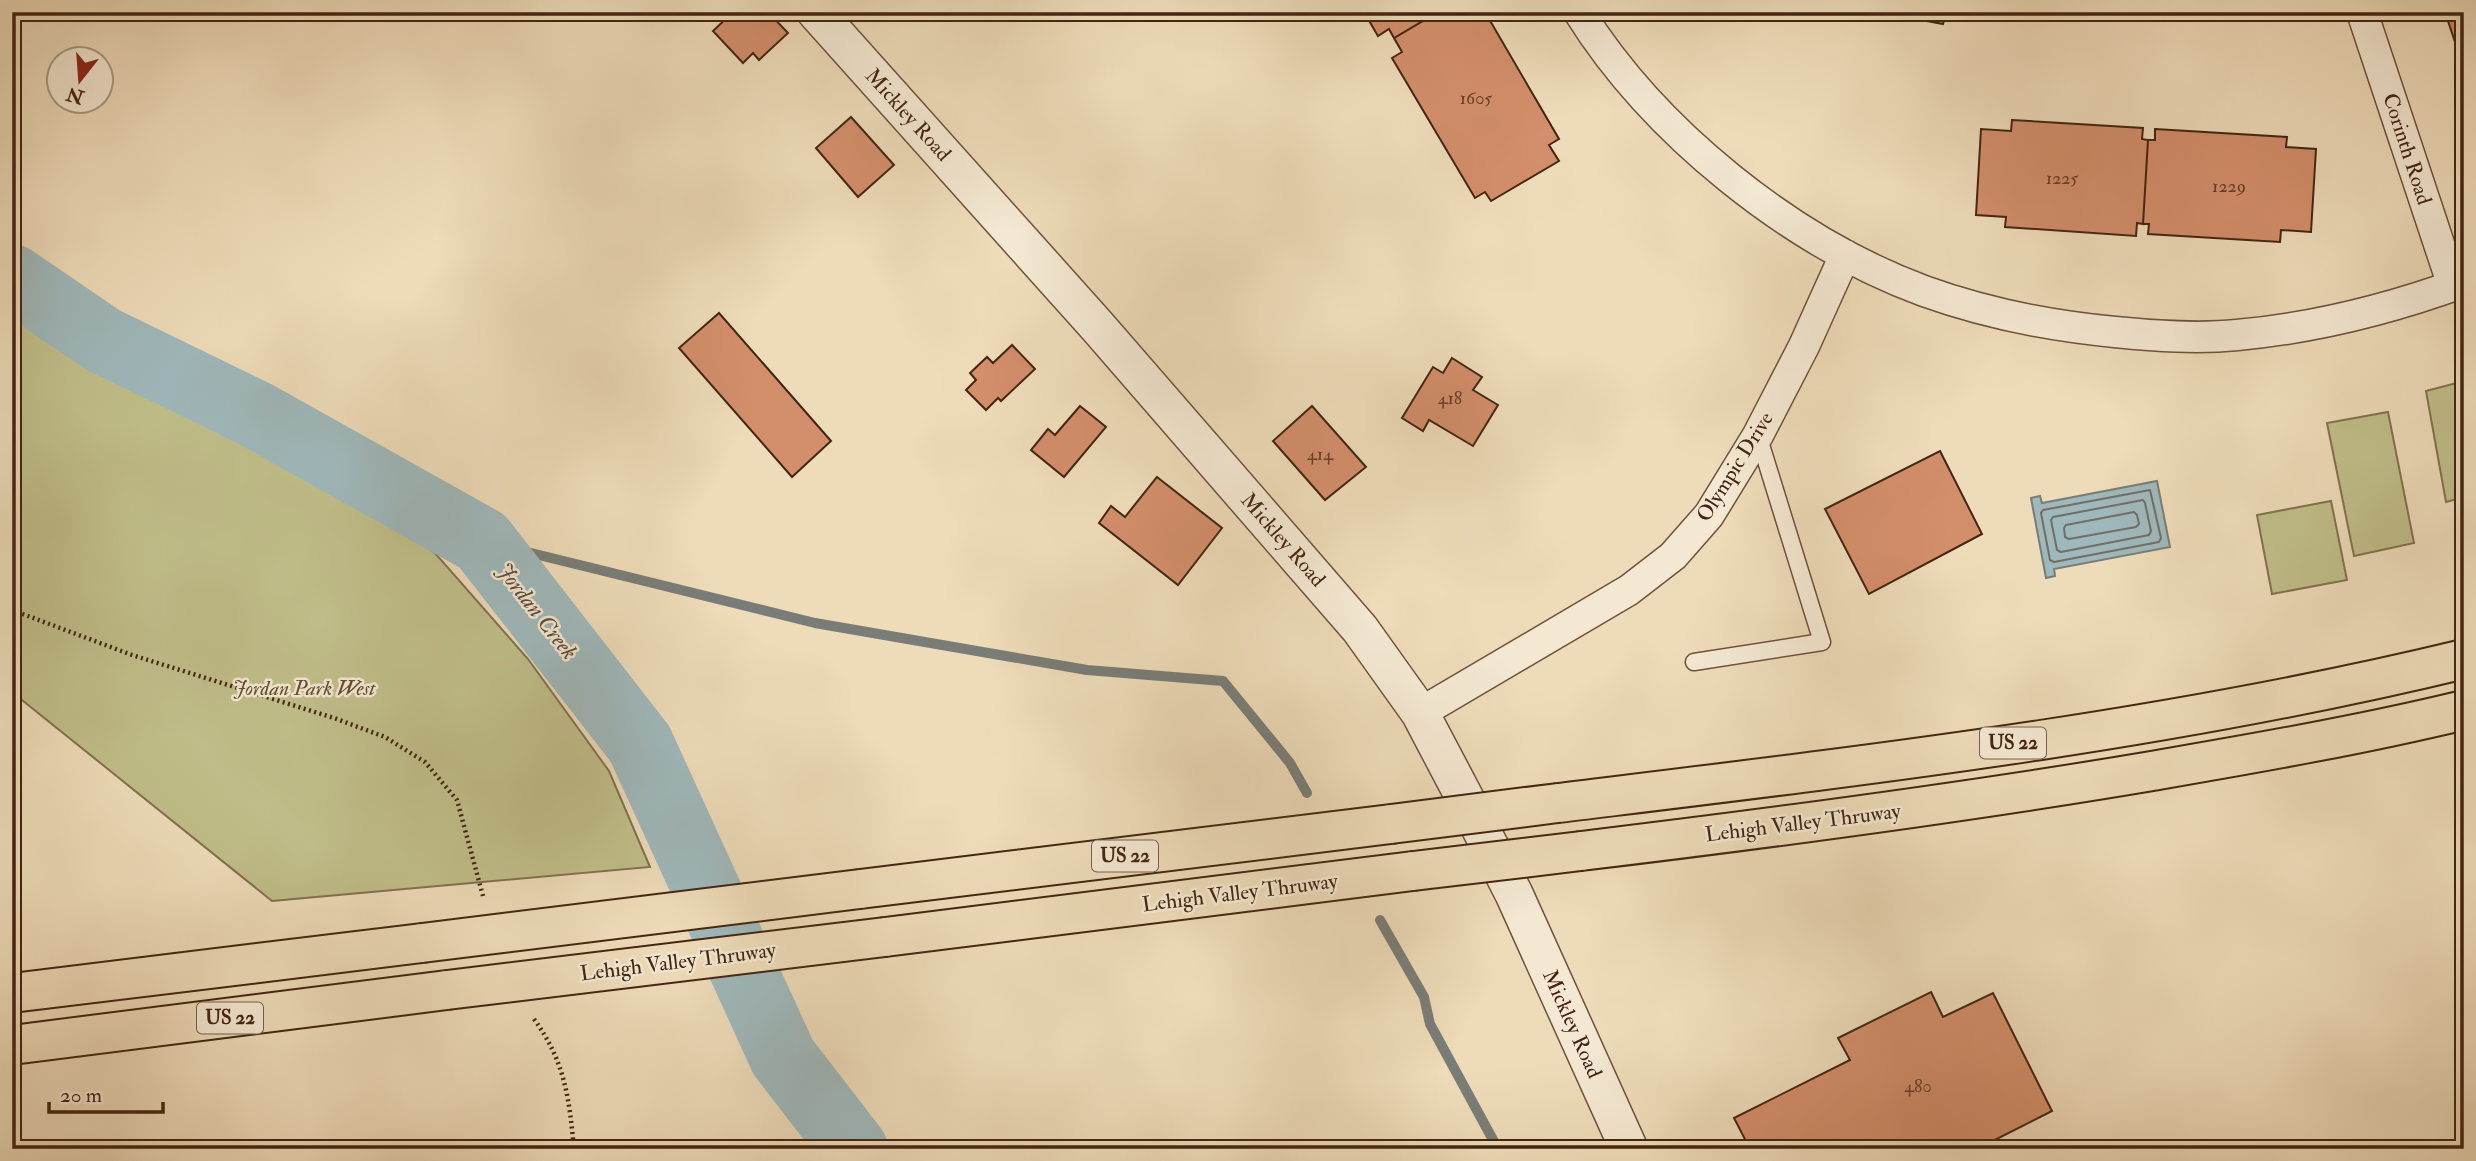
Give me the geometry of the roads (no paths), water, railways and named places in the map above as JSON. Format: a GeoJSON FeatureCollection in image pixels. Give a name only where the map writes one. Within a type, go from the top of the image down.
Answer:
{"type":"FeatureCollection","features":[{"type":"Feature","properties":{"kind":"highway","name":"US 22"},"geometry":{"type":"LineString","coordinates":[[17,992],[1824,771],[2029,741],[2232,707],[2464,659]]}},
{"type":"Feature","properties":{"kind":"highway","name":"Lehigh Valley Thruway"},"geometry":{"type":"LineString","coordinates":[[12,1045],[1830,820],[2037,790],[2241,756],[2464,710]]}},
{"type":"Feature","properties":{"kind":"street","name":"Mickley Road"},"geometry":{"type":"LineString","coordinates":[[816,12],[1098,327],[1360,629],[1420,713],[1514,894],[1629,1149]]}},
{"type":"Feature","properties":{"kind":"street"},"geometry":{"type":"LineString","coordinates":[[1579,12],[1637,90],[1688,142],[1762,204],[1844,255],[1923,290],[1984,310],[2070,327],[2164,337],[2235,335],[2306,326],[2388,307],[2458,284]]}},
{"type":"Feature","properties":{"kind":"street","name":"Corinth Road"},"geometry":{"type":"LineString","coordinates":[[2362,12],[2458,284]]}},
{"type":"Feature","properties":{"kind":"street","name":"Olympic Drive"},"geometry":{"type":"LineString","coordinates":[[1420,713],[1629,590],[1673,556],[1709,515],[1758,435],[1804,346],[1844,255]]}},
{"type":"Feature","properties":{"kind":"lane"},"geometry":{"type":"LineString","coordinates":[[1694,662],[1822,642],[1758,435]]}},
{"type":"Feature","properties":{"kind":"water"},"geometry":{"type":"Polygon","coordinates":[[[2157,481],[2170,547],[2054,569],[2055,576],[2046,578],[2031,498],[2040,496],[2042,503],[2157,481]]]}},
{"type":"Feature","properties":{"kind":"waterway","name":"Jordan Creek"},"geometry":{"type":"LineString","coordinates":[[12,278],[103,340],[255,414],[482,541],[640,744],[783,1057],[854,1149]]}},
{"type":"Feature","properties":{"kind":"waterway"},"geometry":{"type":"LineString","coordinates":[[482,541],[815,623],[1087,670],[1223,681],[1290,763],[1307,793]]}},
{"type":"Feature","properties":{"kind":"waterway"},"geometry":{"type":"LineString","coordinates":[[1380,920],[1424,997],[1430,1024],[1498,1149]]}},
{"type":"Feature","properties":{"kind":"park label","name":"Jordan Park West"},"geometry":{"type":"Point","coordinates":[304,688]}}]}
